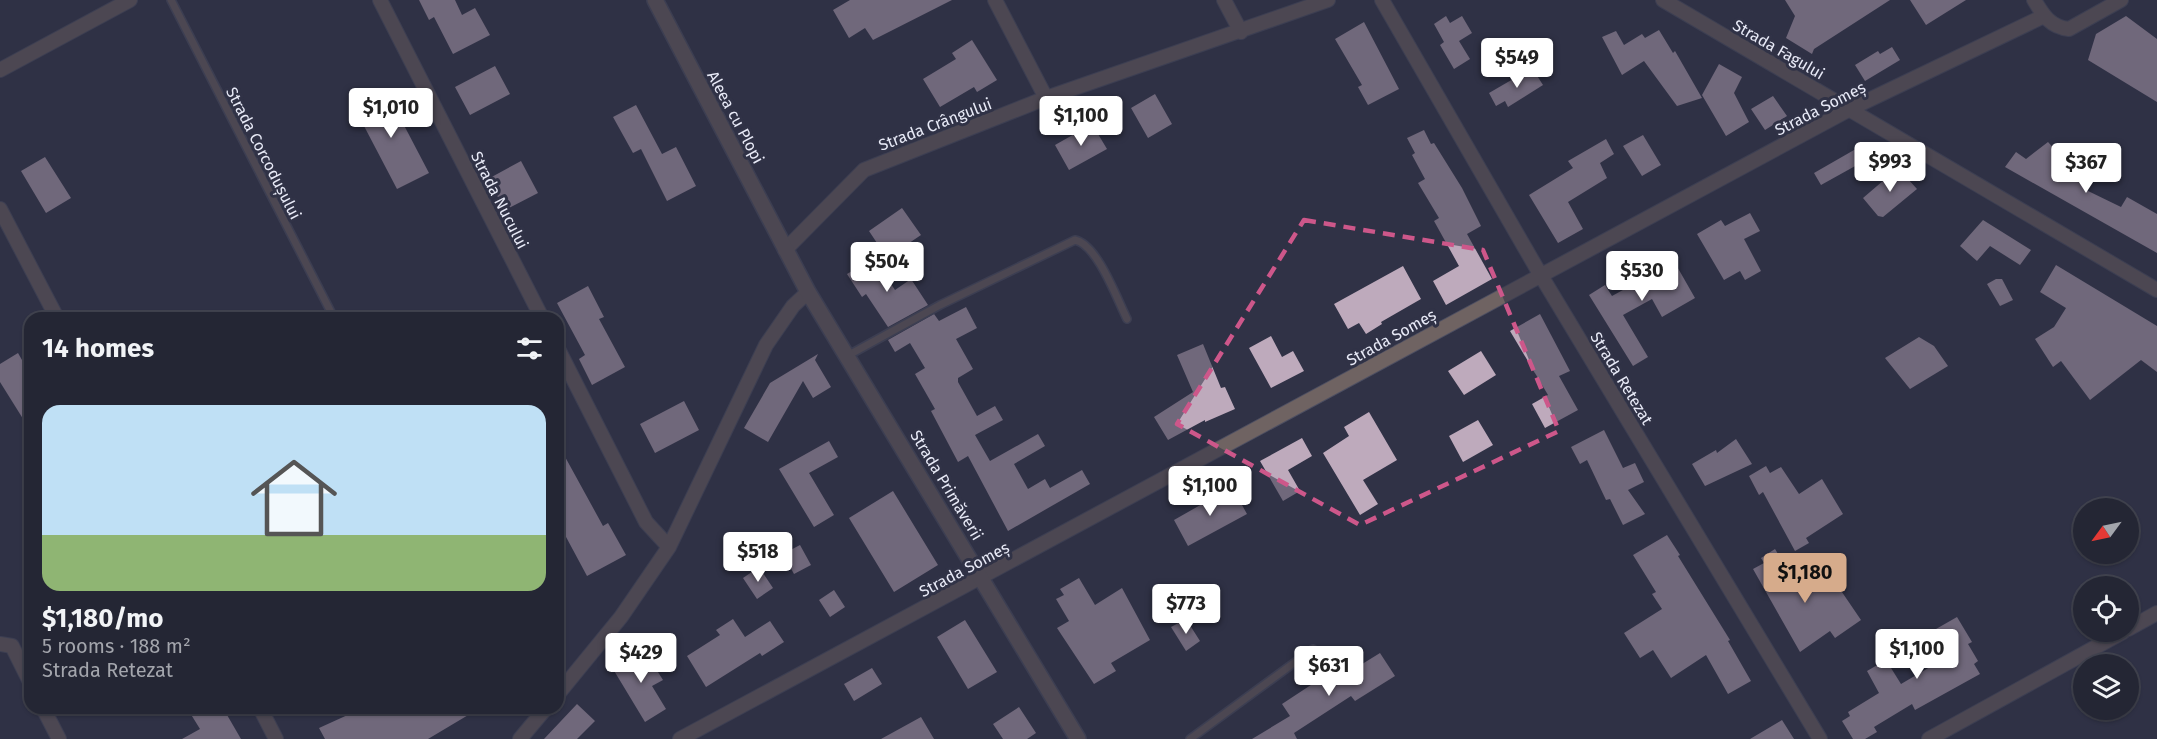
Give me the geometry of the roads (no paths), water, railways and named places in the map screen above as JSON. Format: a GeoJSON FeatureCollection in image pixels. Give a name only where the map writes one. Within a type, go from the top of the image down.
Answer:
{"type":"FeatureCollection","features":[{"type":"Feature","properties":{"kind":"street"},"geometry":{"type":"LineString","coordinates":[[0,70],[130,0]]}},
{"type":"Feature","properties":{"kind":"street","name":"Strada Nucului"},"geometry":{"type":"LineString","coordinates":[[380,0],[539,312]]}},
{"type":"Feature","properties":{"kind":"street","name":"Aleea cu Plopi"},"geometry":{"type":"LineString","coordinates":[[655,0],[785,250]]}},
{"type":"Feature","properties":{"kind":"street"},"geometry":{"type":"LineString","coordinates":[[995,0],[1046,98]]}},
{"type":"Feature","properties":{"kind":"street"},"geometry":{"type":"LineString","coordinates":[[1224,0],[1241,32]]}},
{"type":"Feature","properties":{"kind":"street","name":"Strada Crângului"},"geometry":{"type":"LineString","coordinates":[[785,250],[864,170],[1046,98],[1328,0]]}},
{"type":"Feature","properties":{"kind":"street","name":"Strada Retezat"},"geometry":{"type":"LineString","coordinates":[[1382,0],[1540,274],[1820,739]]}},
{"type":"Feature","properties":{"kind":"street","name":"Strada Fagului"},"geometry":{"type":"LineString","coordinates":[[1663,0],[2157,290]]}},
{"type":"Feature","properties":{"kind":"street"},"geometry":{"type":"LineString","coordinates":[[2034,0],[2044,16],[2059,28],[2069,29],[2121,0]]}},
{"type":"Feature","properties":{"kind":"street","name":"Strada Someș"},"geometry":{"type":"LineString","coordinates":[[680,739],[982,578],[1540,274],[1850,110],[2044,16]]}},
{"type":"Feature","properties":{"kind":"street"},"geometry":{"type":"LineString","coordinates":[[0,209],[54,312]]}},
{"type":"Feature","properties":{"kind":"street","name":"Strada Primăverii"},"geometry":{"type":"LineString","coordinates":[[785,250],[808,292],[1078,739]]}},
{"type":"Feature","properties":{"kind":"street"},"geometry":{"type":"LineString","coordinates":[[564,687],[621,617],[669,547],[766,345],[793,306],[808,292]]}},
{"type":"Feature","properties":{"kind":"street"},"geometry":{"type":"LineString","coordinates":[[564,361],[646,522],[669,547]]}},
{"type":"Feature","properties":{"kind":"street"},"geometry":{"type":"LineString","coordinates":[[2139,623],[2157,613]]}},
{"type":"Feature","properties":{"kind":"street"},"geometry":{"type":"LineString","coordinates":[[1929,739],[2105,642]]}},
{"type":"Feature","properties":{"kind":"street"},"geometry":{"type":"LineString","coordinates":[[0,645],[12,646],[24,670]]}},
{"type":"Feature","properties":{"kind":"street"},"geometry":{"type":"LineString","coordinates":[[46,714],[59,739]]}},
{"type":"Feature","properties":{"kind":"street"},"geometry":{"type":"LineString","coordinates":[[263,714],[276,739]]}},
{"type":"Feature","properties":{"kind":"street"},"geometry":{"type":"LineString","coordinates":[[520,739],[541,714]]}},
{"type":"Feature","properties":{"kind":"lane","name":"Strada Corcodușului"},"geometry":{"type":"LineString","coordinates":[[171,0],[331,312]]}},
{"type":"Feature","properties":{"kind":"lane"},"geometry":{"type":"LineString","coordinates":[[847,356],[940,305],[1075,240],[1082,241],[1094,255],[1127,320]]}},
{"type":"Feature","properties":{"kind":"lane"},"geometry":{"type":"LineString","coordinates":[[1190,739],[1313,649]]}}]}
